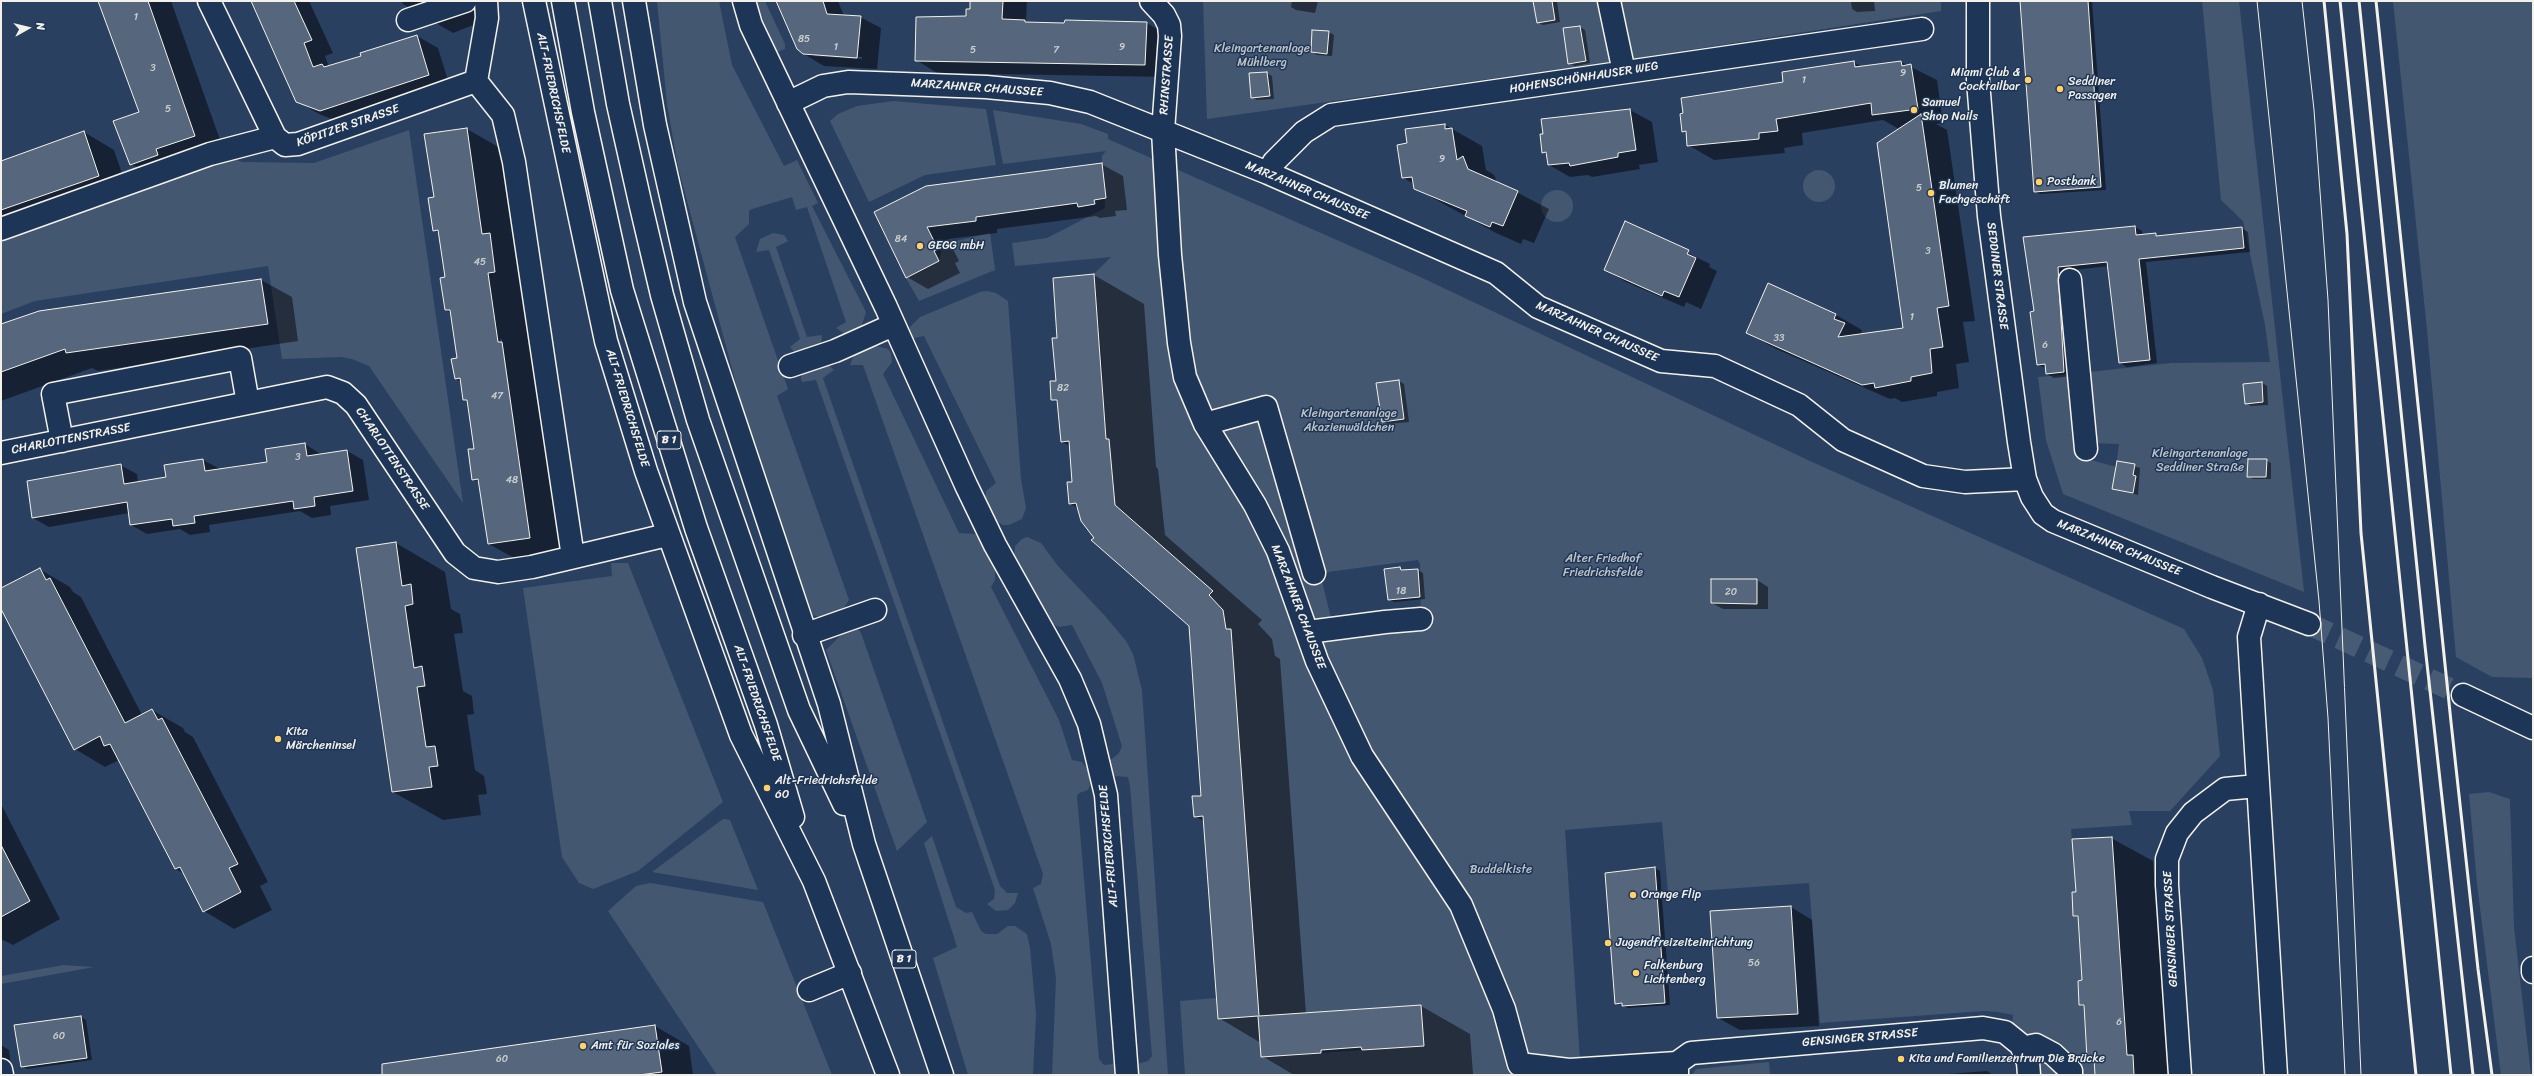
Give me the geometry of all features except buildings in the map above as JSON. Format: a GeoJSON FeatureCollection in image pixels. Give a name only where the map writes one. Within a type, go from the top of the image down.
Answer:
{"type":"FeatureCollection","features":[{"type":"Feature","properties":{"kind":"street"},"geometry":{"type":"LineString","coordinates":[[1,229],[210,154],[275,137],[209,1]]}},
{"type":"Feature","properties":{"kind":"street"},"geometry":{"type":"LineString","coordinates":[[408,20],[465,1]]}},
{"type":"Feature","properties":{"kind":"street"},"geometry":{"type":"LineString","coordinates":[[486,1],[487,18],[476,81],[502,115],[514,162],[573,557]]}},
{"type":"Feature","properties":{"kind":"street","name":"ALT-FRIEDRICHSFELDE"},"geometry":{"type":"LineString","coordinates":[[534,1],[606,341],[668,535],[741,735],[809,870]]}},
{"type":"Feature","properties":{"kind":"street","name":"ALT-FRIEDRICHSFELDE"},"geometry":{"type":"LineString","coordinates":[[563,1],[583,112],[622,290],[696,528],[766,725],[809,870]]}},
{"type":"Feature","properties":{"kind":"street","name":"B 1"},"geometry":{"type":"LineString","coordinates":[[600,1],[618,104],[642,210],[662,295],[698,420],[799,710],[864,844],[942,1075]]}},
{"type":"Feature","properties":{"kind":"street"},"geometry":{"type":"LineString","coordinates":[[634,1],[655,125],[695,302],[804,635],[829,704],[864,844]]}},
{"type":"Feature","properties":{"kind":"street","name":"ALT-FRIEDRICHSFELDE"},"geometry":{"type":"LineString","coordinates":[[744,1],[751,25],[837,202],[989,532],[1070,678],[1090,724],[1106,795],[1127,1075]]}},
{"type":"Feature","properties":{"kind":"street","name":"RHINSTRASSE"},"geometry":{"type":"LineString","coordinates":[[1151,1],[1164,15],[1169,25],[1170,36],[1163,131]]}},
{"type":"Feature","properties":{"kind":"street"},"geometry":{"type":"LineString","coordinates":[[1609,1],[1624,72]]}},
{"type":"Feature","properties":{"kind":"street","name":"SEDDINER STRASSE"},"geometry":{"type":"LineString","coordinates":[[1978,1],[1978,81],[1989,216],[2025,479]]}},
{"type":"Feature","properties":{"kind":"street","name":"HOHENSCHÖNHAUSER WEG"},"geometry":{"type":"LineString","coordinates":[[1268,173],[1274,162],[1304,132],[1331,115],[1922,29]]}},
{"type":"Feature","properties":{"kind":"street","name":"KÖPITZER STRASSE"},"geometry":{"type":"LineString","coordinates":[[275,137],[285,145],[298,144],[476,81]]}},
{"type":"Feature","properties":{"kind":"street","name":"MARZAHNER CHAUSSEE"},"geometry":{"type":"LineString","coordinates":[[788,103],[823,86],[848,82],[986,87],[1050,93],[1090,102],[1268,173],[1496,273],[1538,307],[1661,361],[1715,366],[1799,405],[1843,440],[1923,476],[1964,482],[2025,479],[2038,508],[2053,521],[2309,624]]}},
{"type":"Feature","properties":{"kind":"street","name":"MARZAHNER CHAUSSEE"},"geometry":{"type":"LineString","coordinates":[[1163,131],[1170,255],[1179,343],[1185,377],[1205,424],[1255,505],[1278,551],[1308,632],[1317,661],[1362,756],[1461,905],[1504,1009],[1519,1064],[1569,1070],[1677,1069]]}},
{"type":"Feature","properties":{"kind":"street"},"geometry":{"type":"LineString","coordinates":[[2070,280],[2086,449]]}},
{"type":"Feature","properties":{"kind":"street"},"geometry":{"type":"LineString","coordinates":[[790,366],[842,348],[894,324]]}},
{"type":"Feature","properties":{"kind":"street"},"geometry":{"type":"LineString","coordinates":[[62,441],[53,394],[240,358],[248,403]]}},
{"type":"Feature","properties":{"kind":"street","name":"CHARLOTTENSTRASSE"},"geometry":{"type":"LineString","coordinates":[[1,453],[327,387],[343,393],[356,405],[455,553],[474,568],[498,572],[532,567],[668,535]]}},
{"type":"Feature","properties":{"kind":"street"},"geometry":{"type":"LineString","coordinates":[[1205,424],[1266,407],[1314,573]]}},
{"type":"Feature","properties":{"kind":"street"},"geometry":{"type":"LineString","coordinates":[[2259,604],[2249,637],[2276,1075]]}},
{"type":"Feature","properties":{"kind":"street"},"geometry":{"type":"LineString","coordinates":[[804,635],[875,610]]}},
{"type":"Feature","properties":{"kind":"street"},"geometry":{"type":"LineString","coordinates":[[1308,632],[1421,619]]}},
{"type":"Feature","properties":{"kind":"street"},"geometry":{"type":"LineString","coordinates":[[2463,695],[2533,728]]}},
{"type":"Feature","properties":{"kind":"street","name":"GENSINGER STRASSE"},"geometry":{"type":"LineString","coordinates":[[2180,1075],[2166,885],[2167,859],[2178,833],[2193,813],[2225,789],[2257,786]]}},
{"type":"Feature","properties":{"kind":"street","name":"B 1"},"geometry":{"type":"LineString","coordinates":[[809,870],[850,973],[888,1075]]}},
{"type":"Feature","properties":{"kind":"street"},"geometry":{"type":"LineString","coordinates":[[809,990],[850,973]]}},
{"type":"Feature","properties":{"kind":"street","name":"GENSINGER STRASSE"},"geometry":{"type":"LineString","coordinates":[[1677,1069],[1691,1053],[1984,1028],[2005,1032],[2022,1048],[2028,1062],[2029,1075]]}},
{"type":"Feature","properties":{"kind":"street"},"geometry":{"type":"LineString","coordinates":[[2022,1048],[2036,1045],[2053,1054],[2071,1071],[2071,1075]]}},
{"type":"Feature","properties":{"kind":"street"},"geometry":{"type":"LineString","coordinates":[[1,1070],[2,1075]]}},
{"type":"Feature","properties":{"kind":"green space"},"geometry":{"type":"Polygon","coordinates":[[[657,1],[719,1],[732,65],[784,166],[797,160],[818,203],[812,206],[866,312],[860,331],[845,334],[836,328],[846,322],[807,207],[796,210],[792,197],[749,210],[749,224],[735,237],[788,389],[777,396],[849,600],[840,614],[819,617],[813,615],[767,487],[746,421],[678,167],[667,104],[657,1]]]}},
{"type":"Feature","properties":{"kind":"green space"},"geometry":{"type":"Polygon","coordinates":[[[755,1],[765,1],[785,44],[785,49],[777,52],[755,1]]]}},
{"type":"Feature","properties":{"kind":"green space","name":"Kleingartenanlage Mühlberg"},"geometry":{"type":"Polygon","coordinates":[[[1203,1],[1941,1],[1941,11],[1630,59],[1207,119],[1203,1]]]}},
{"type":"Feature","properties":{"kind":"green space","name":"Kleingartenanlage Seddiner Straße"},"geometry":{"type":"Polygon","coordinates":[[[2202,1],[2239,1],[2304,592],[2063,494],[2046,440],[2038,377],[2073,374],[2077,456],[2116,467],[2119,444],[2092,443],[2089,372],[2171,363],[2270,362],[2265,325],[2243,221],[2221,200],[2202,1]]]}},
{"type":"Feature","properties":{"kind":"green space"},"geometry":{"type":"Polygon","coordinates":[[[2393,1],[2533,1],[2533,678],[2492,677],[2456,657],[2427,330],[2393,1]]]}},
{"type":"Feature","properties":{"kind":"green space"},"geometry":{"type":"Polygon","coordinates":[[[893,101],[986,109],[996,165],[925,175],[869,202],[830,121],[838,114],[857,106],[893,101]]]}},
{"type":"Feature","properties":{"kind":"green space"},"geometry":{"type":"Polygon","coordinates":[[[993,110],[1081,124],[1108,134],[1108,139],[1416,275],[1810,461],[2184,629],[2202,658],[2213,690],[2220,756],[2170,811],[2129,811],[2132,825],[2071,829],[2076,892],[2072,893],[2073,916],[2078,916],[2082,980],[2078,981],[2079,1005],[2084,1005],[2087,1058],[2094,1058],[2095,1075],[2036,1075],[2012,1028],[2013,1015],[1998,1012],[1984,1011],[1820,1023],[1809,883],[1668,893],[1662,822],[1565,830],[1580,1061],[1653,1075],[1185,1075],[1180,1001],[1216,998],[1218,1019],[1258,1016],[1233,713],[1237,712],[1231,629],[1226,629],[1223,610],[1209,595],[1213,591],[1119,508],[1116,511],[1111,500],[1115,500],[1109,439],[1106,439],[1103,397],[1100,397],[1099,378],[1103,377],[1098,316],[1093,315],[1092,297],[1096,296],[1094,274],[1111,257],[1015,266],[1012,243],[1047,238],[1105,208],[1102,156],[1106,151],[1003,164],[993,110]],[[1418,560],[1320,573],[1331,618],[1421,625],[1420,564],[1418,560]],[[1421,1005],[1380,1008],[1360,1014],[1359,1009],[1319,1012],[1299,1018],[1298,1013],[1259,1016],[1261,1057],[1423,1046],[1421,1005]]]}},
{"type":"Feature","properties":{"kind":"green space"},"geometry":{"type":"Polygon","coordinates":[[[409,130],[463,503],[369,366],[352,359],[341,357],[282,359],[268,266],[35,301],[1,314],[1,235],[223,156],[243,162],[314,163],[409,130]]]}},
{"type":"Feature","properties":{"kind":"green space"},"geometry":{"type":"Polygon","coordinates":[[[1819,170],[1825,171],[1832,177],[1835,186],[1834,192],[1828,199],[1819,202],[1813,201],[1806,195],[1803,186],[1804,180],[1810,173],[1819,170]]]}},
{"type":"Feature","properties":{"kind":"green space"},"geometry":{"type":"Polygon","coordinates":[[[1557,190],[1566,193],[1570,197],[1573,206],[1570,215],[1566,219],[1557,222],[1548,219],[1544,215],[1541,206],[1544,197],[1548,193],[1557,190]]]}},
{"type":"Feature","properties":{"kind":"green space"},"geometry":{"type":"Polygon","coordinates":[[[773,233],[784,235],[788,241],[776,247],[807,337],[822,335],[821,344],[799,353],[795,353],[790,347],[800,339],[769,250],[756,252],[760,239],[773,233]]]}},
{"type":"Feature","properties":{"kind":"green space"},"geometry":{"type":"Polygon","coordinates":[[[990,233],[995,270],[919,301],[906,278],[939,261],[943,244],[990,233]]]}},
{"type":"Feature","properties":{"kind":"green space"},"geometry":{"type":"Polygon","coordinates":[[[987,291],[996,293],[1008,301],[1021,479],[1026,508],[1022,519],[1009,525],[1003,525],[995,520],[985,501],[986,491],[996,483],[924,336],[910,339],[908,334],[910,327],[920,317],[980,292],[987,291]]]}},
{"type":"Feature","properties":{"kind":"green space"},"geometry":{"type":"Polygon","coordinates":[[[876,346],[888,349],[891,353],[892,362],[883,374],[959,533],[975,534],[978,537],[995,569],[995,580],[991,587],[1059,720],[1072,760],[1082,762],[1088,770],[1090,785],[1088,790],[1079,793],[1077,796],[1099,1059],[1104,1065],[1114,1064],[1115,1075],[1052,1075],[1056,978],[1051,944],[1033,888],[1041,884],[1043,874],[863,365],[850,365],[855,352],[876,346]]]}},
{"type":"Feature","properties":{"kind":"green space"},"geometry":{"type":"Polygon","coordinates":[[[827,363],[834,370],[823,378],[1000,886],[1007,893],[1018,893],[1015,903],[1008,910],[996,911],[987,904],[994,899],[995,890],[816,380],[802,382],[802,374],[827,363]]]}},
{"type":"Feature","properties":{"kind":"green space"},"geometry":{"type":"Polygon","coordinates":[[[1027,537],[1041,543],[1058,566],[1106,617],[1126,641],[1133,654],[1142,690],[1168,1075],[1138,1075],[1137,1064],[1148,1061],[1152,1056],[1130,786],[1128,777],[1113,776],[1110,773],[1108,762],[1119,753],[1122,746],[1102,683],[1072,625],[1059,627],[1053,624],[1014,559],[1015,546],[1022,539],[1027,537]]]}},
{"type":"Feature","properties":{"kind":"green space"},"geometry":{"type":"Polygon","coordinates":[[[611,563],[628,563],[723,802],[638,871],[593,889],[579,883],[562,857],[523,588],[612,576],[611,563]]]}},
{"type":"Feature","properties":{"kind":"green space"},"geometry":{"type":"Polygon","coordinates":[[[847,629],[858,629],[861,633],[927,822],[897,851],[826,650],[847,629]]]}},
{"type":"Feature","properties":{"kind":"green space"},"geometry":{"type":"Polygon","coordinates":[[[2489,792],[2510,799],[2514,927],[2531,1075],[2501,1075],[2477,884],[2469,794],[2489,792]]]}},
{"type":"Feature","properties":{"kind":"green space"},"geometry":{"type":"Polygon","coordinates":[[[723,819],[730,820],[758,890],[652,872],[723,819]]]}},
{"type":"Feature","properties":{"kind":"green space"},"geometry":{"type":"Polygon","coordinates":[[[932,836],[956,907],[966,913],[972,912],[981,931],[986,934],[997,934],[1008,926],[1015,926],[1027,934],[1030,948],[1036,1014],[1033,1075],[968,1075],[933,958],[957,947],[924,843],[932,836]]]}},
{"type":"Feature","properties":{"kind":"green space"},"geometry":{"type":"Polygon","coordinates":[[[650,883],[763,902],[832,1075],[717,1075],[608,911],[636,886],[650,883]]]}},
{"type":"Feature","properties":{"kind":"green space"},"geometry":{"type":"Polygon","coordinates":[[[64,965],[94,967],[1,984],[1,976],[64,965]]]}},
{"type":"Feature","properties":{"kind":"green space"},"geometry":{"type":"Polygon","coordinates":[[[1769,1062],[1770,1075],[1692,1075],[1696,1069],[1769,1062]]]}},
{"type":"Feature","properties":{"kind":"tunnel"},"geometry":{"type":"LineString","coordinates":[[2309,624],[2463,695]]}},
{"type":"Feature","properties":{"kind":"tram line"},"geometry":{"type":"LineString","coordinates":[[2257,1],[2319,601],[2328,718],[2345,1075]]}},
{"type":"Feature","properties":{"kind":"tram line"},"geometry":{"type":"LineString","coordinates":[[2302,1],[2314,110],[2328,300],[2361,1075]]}},
{"type":"Feature","properties":{"kind":"railway"},"geometry":{"type":"LineString","coordinates":[[2324,1],[2347,234],[2361,533],[2416,1075]]}},
{"type":"Feature","properties":{"kind":"railway"},"geometry":{"type":"LineString","coordinates":[[2340,1],[2451,1075]]}},
{"type":"Feature","properties":{"kind":"railway"},"geometry":{"type":"LineString","coordinates":[[2359,1],[2425,646],[2473,1075]]}},
{"type":"Feature","properties":{"kind":"railway"},"geometry":{"type":"LineString","coordinates":[[2376,1],[2451,722],[2478,969],[2492,1075]]}},
{"type":"Feature","properties":{"kind":"place","name":"Miami Club & Cocktailbar"},"geometry":{"type":"Point","coordinates":[2028,80]}},
{"type":"Feature","properties":{"kind":"place","name":"Seddiner Passagen"},"geometry":{"type":"Point","coordinates":[2060,89]}},
{"type":"Feature","properties":{"kind":"place","name":"Samuel Shop Nails"},"geometry":{"type":"Point","coordinates":[1914,110]}},
{"type":"Feature","properties":{"kind":"place","name":"Postbank"},"geometry":{"type":"Point","coordinates":[2039,182]}},
{"type":"Feature","properties":{"kind":"place","name":"Blumen Fachgeschäft"},"geometry":{"type":"Point","coordinates":[1931,193]}},
{"type":"Feature","properties":{"kind":"place","name":"GEGG mbH"},"geometry":{"type":"Point","coordinates":[920,246]}},
{"type":"Feature","properties":{"kind":"place","name":"Kita Märcheninsel"},"geometry":{"type":"Point","coordinates":[278,739]}},
{"type":"Feature","properties":{"kind":"place","name":"Alt-Friedrichsfelde 60"},"geometry":{"type":"Point","coordinates":[767,788]}},
{"type":"Feature","properties":{"kind":"place","name":"Orange Flip"},"geometry":{"type":"Point","coordinates":[1633,895]}},
{"type":"Feature","properties":{"kind":"place","name":"Jugendfreizeiteinrichtung"},"geometry":{"type":"Point","coordinates":[1608,943]}},
{"type":"Feature","properties":{"kind":"place","name":"Falkenburg Lichtenberg"},"geometry":{"type":"Point","coordinates":[1636,973]}},
{"type":"Feature","properties":{"kind":"place","name":"Amt für Soziales"},"geometry":{"type":"Point","coordinates":[583,1046]}},
{"type":"Feature","properties":{"kind":"place","name":"Kita und Familienzentrum Die Brücke"},"geometry":{"type":"Point","coordinates":[1901,1059]}},
{"type":"Feature","properties":{"kind":"park label","name":"Kleingartenanlage Akazienwäldchen"},"geometry":{"type":"Point","coordinates":[1349,421]}},
{"type":"Feature","properties":{"kind":"park label","name":"Alter Friedhof Friedrichsfelde"},"geometry":{"type":"Point","coordinates":[1603,566]}},
{"type":"Feature","properties":{"kind":"park label","name":"Buddelkiste"},"geometry":{"type":"Point","coordinates":[1501,870]}}]}
